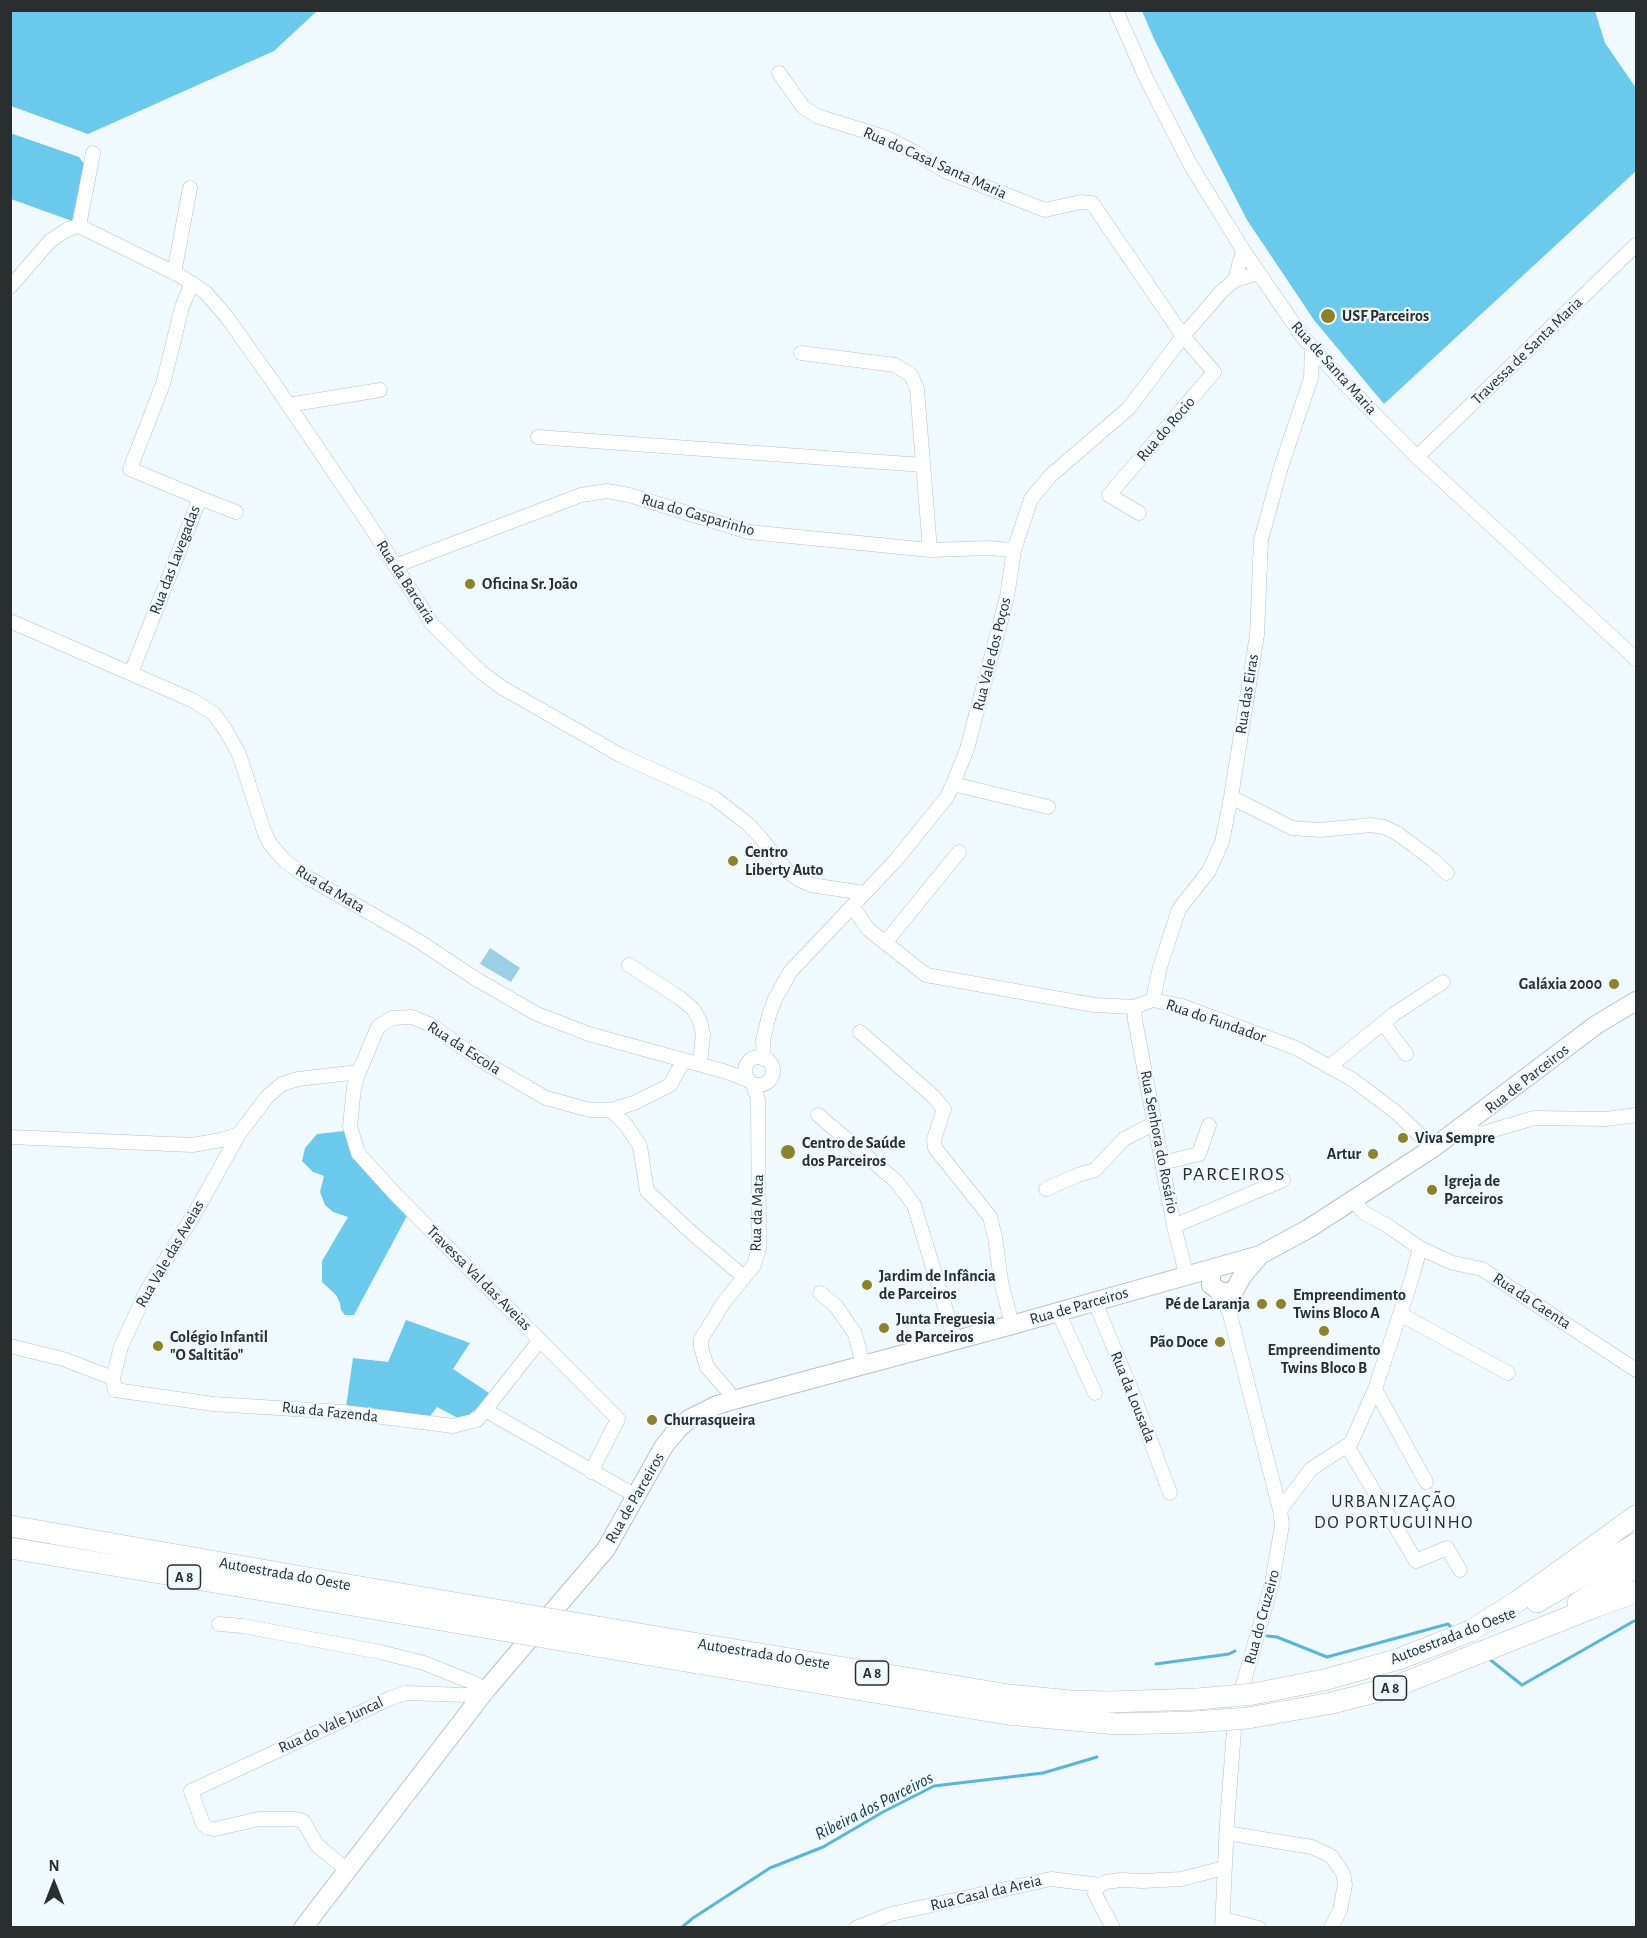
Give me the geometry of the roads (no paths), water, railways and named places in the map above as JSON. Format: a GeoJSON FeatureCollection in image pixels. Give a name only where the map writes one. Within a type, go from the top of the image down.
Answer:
{"type":"FeatureCollection","features":[{"type":"Feature","properties":{"kind":"highway"},"geometry":{"type":"LineString","coordinates":[[1514,1609],[1636,1516]]}},
{"type":"Feature","properties":{"kind":"highway","name":"Autoestrada do Oeste"},"geometry":{"type":"LineString","coordinates":[[10,1526],[359,1597]]}},
{"type":"Feature","properties":{"kind":"highway","name":"Autoestrada do Oeste"},"geometry":{"type":"LineString","coordinates":[[698,1653],[1018,1696],[1109,1702],[1198,1699],[1253,1694],[1324,1680],[1399,1659],[1470,1631],[1636,1544]]}},
{"type":"Feature","properties":{"kind":"highway","name":"Autoestrada do Oeste"},"geometry":{"type":"LineString","coordinates":[[10,1548],[359,1597],[698,1653],[1007,1714],[1117,1724],[1194,1722],[1280,1713],[1359,1696],[1426,1676],[1526,1634]]}},
{"type":"Feature","properties":{"kind":"highway","name":"A 8"},"geometry":{"type":"LineString","coordinates":[[1526,1634],[1636,1567]]}},
{"type":"Feature","properties":{"kind":"highway"},"geometry":{"type":"LineString","coordinates":[[1526,1634],[1636,1592]]}},
{"type":"Feature","properties":{"kind":"main road","name":"Rua de Parceiros"},"geometry":{"type":"LineString","coordinates":[[303,1928],[481,1696],[606,1548],[655,1461],[678,1429],[697,1414],[723,1403],[1187,1277],[1225,1279],[1260,1255],[1308,1229],[1433,1148],[1467,1125],[1596,1026],[1636,1002]]}},
{"type":"Feature","properties":{"kind":"street","name":"Rua de Santa Maria"},"geometry":{"type":"LineString","coordinates":[[1116,10],[1146,78],[1190,164],[1243,250],[1302,336],[1417,457],[1636,659]]}},
{"type":"Feature","properties":{"kind":"street","name":"Rua do Casal Santa Maria"},"geometry":{"type":"LineString","coordinates":[[780,73],[803,107],[817,116],[888,138],[945,171],[1045,210],[1081,202],[1092,203],[1183,336]]}},
{"type":"Feature","properties":{"kind":"street"},"geometry":{"type":"LineString","coordinates":[[10,287],[50,241],[68,229],[79,226],[93,153]]}},
{"type":"Feature","properties":{"kind":"street"},"geometry":{"type":"LineString","coordinates":[[174,273],[190,188]]}},
{"type":"Feature","properties":{"kind":"street","name":"Rua da Barcaria"},"geometry":{"type":"LineString","coordinates":[[79,226],[174,273],[205,292],[226,316],[288,405],[371,527],[432,624],[481,672],[501,687],[620,755],[713,797],[748,824],[788,872],[800,880],[811,885],[864,893]]}},
{"type":"Feature","properties":{"kind":"street","name":"Travessa de Santa Maria"},"geometry":{"type":"LineString","coordinates":[[1417,457],[1636,245]]}},
{"type":"Feature","properties":{"kind":"street"},"geometry":{"type":"LineString","coordinates":[[1235,280],[1243,250]]}},
{"type":"Feature","properties":{"kind":"street","name":"Rua Vale dos Poços"},"geometry":{"type":"LineString","coordinates":[[755,1061],[775,999],[790,972],[922,829],[947,797],[968,749],[1007,597],[1014,550],[1025,513],[1039,487],[1128,408],[1221,291],[1235,280],[1259,273]]}},
{"type":"Feature","properties":{"kind":"street","name":"Rua das Lavegadas"},"geometry":{"type":"LineString","coordinates":[[131,674],[200,498],[130,469],[153,416],[182,308],[192,283]]}},
{"type":"Feature","properties":{"kind":"street","name":"Rua do Rocio"},"geometry":{"type":"LineString","coordinates":[[1139,513],[1109,495],[1214,372],[1183,336]]}},
{"type":"Feature","properties":{"kind":"street","name":"Rua das Eiras"},"geometry":{"type":"LineString","coordinates":[[1153,1000],[1160,967],[1179,909],[1209,871],[1222,842],[1258,625],[1262,540],[1281,467],[1311,378],[1312,347]]}},
{"type":"Feature","properties":{"kind":"street"},"geometry":{"type":"LineString","coordinates":[[801,353],[894,365],[911,375],[917,389],[930,550]]}},
{"type":"Feature","properties":{"kind":"street"},"geometry":{"type":"LineString","coordinates":[[1311,378],[1328,365]]}},
{"type":"Feature","properties":{"kind":"street"},"geometry":{"type":"LineString","coordinates":[[288,405],[380,390]]}},
{"type":"Feature","properties":{"kind":"street"},"geometry":{"type":"LineString","coordinates":[[538,437],[923,465]]}},
{"type":"Feature","properties":{"kind":"street","name":"Rua do Gasparinho"},"geometry":{"type":"LineString","coordinates":[[395,566],[581,495],[607,491],[629,495],[749,532],[930,550],[989,548],[1014,550]]}},
{"type":"Feature","properties":{"kind":"street"},"geometry":{"type":"LineString","coordinates":[[200,498],[236,512]]}},
{"type":"Feature","properties":{"kind":"street","name":"Rua da Mata"},"geometry":{"type":"LineString","coordinates":[[10,621],[192,700],[214,714],[239,754],[267,838],[286,862],[293,867],[417,940],[505,997],[537,1014],[589,1034],[728,1071],[756,1082],[759,1248],[754,1265],[724,1302],[701,1339],[700,1347],[707,1366],[728,1391],[723,1403]]}},
{"type":"Feature","properties":{"kind":"street"},"geometry":{"type":"LineString","coordinates":[[953,783],[1048,807]]}},
{"type":"Feature","properties":{"kind":"street"},"geometry":{"type":"LineString","coordinates":[[1231,797],[1292,828],[1320,830],[1371,825],[1384,827],[1398,834],[1447,873]]}},
{"type":"Feature","properties":{"kind":"street"},"geometry":{"type":"LineString","coordinates":[[885,943],[959,852]]}},
{"type":"Feature","properties":{"kind":"street","name":"Rua do Fundador"},"geometry":{"type":"LineString","coordinates":[[852,906],[868,929],[926,975],[1094,1005],[1134,1007],[1153,1000],[1182,1006],[1296,1048],[1353,1080],[1397,1113],[1433,1148]]}},
{"type":"Feature","properties":{"kind":"street"},"geometry":{"type":"LineString","coordinates":[[629,965],[693,1009],[700,1021],[703,1034],[700,1064]]}},
{"type":"Feature","properties":{"kind":"street"},"geometry":{"type":"LineString","coordinates":[[1329,1067],[1383,1023],[1443,982]]}},
{"type":"Feature","properties":{"kind":"street","name":"Rua Senhora do Rosário"},"geometry":{"type":"LineString","coordinates":[[1134,1007],[1174,1226],[1187,1277]]}},
{"type":"Feature","properties":{"kind":"street","name":"Rua da Escola"},"geometry":{"type":"LineString","coordinates":[[359,1072],[378,1027],[392,1018],[412,1017],[431,1025],[480,1060],[546,1098],[581,1108],[611,1110],[634,1103],[670,1085],[684,1060]]}},
{"type":"Feature","properties":{"kind":"street"},"geometry":{"type":"LineString","coordinates":[[1383,1023],[1406,1054]]}},
{"type":"Feature","properties":{"kind":"street"},"geometry":{"type":"LineString","coordinates":[[860,1032],[934,1097],[944,1109],[934,1139],[935,1148],[990,1217],[996,1238],[1001,1281],[1012,1325]]}},
{"type":"Feature","properties":{"kind":"street"},"geometry":{"type":"LineString","coordinates":[[728,1071],[755,1061],[770,1063],[773,1069],[772,1077],[756,1082],[745,1072],[755,1061]]}},
{"type":"Feature","properties":{"kind":"street"},"geometry":{"type":"LineString","coordinates":[[10,1137],[192,1145],[206,1143],[239,1134],[267,1097],[282,1084],[298,1079],[359,1072]]}},
{"type":"Feature","properties":{"kind":"street","name":"Travessa Val das Aveias"},"geometry":{"type":"LineString","coordinates":[[359,1072],[354,1087],[350,1126],[358,1153],[395,1194],[618,1419],[591,1472]]}},
{"type":"Feature","properties":{"kind":"street"},"geometry":{"type":"LineString","coordinates":[[611,1110],[626,1125],[640,1146],[647,1191],[744,1277]]}},
{"type":"Feature","properties":{"kind":"street"},"geometry":{"type":"LineString","coordinates":[[818,1115],[896,1181],[914,1205],[955,1340]]}},
{"type":"Feature","properties":{"kind":"street"},"geometry":{"type":"LineString","coordinates":[[1467,1125],[1480,1134],[1534,1118],[1606,1119],[1636,1115]]}},
{"type":"Feature","properties":{"kind":"street"},"geometry":{"type":"LineString","coordinates":[[1046,1189],[1095,1170],[1124,1139],[1155,1123]]}},
{"type":"Feature","properties":{"kind":"street"},"geometry":{"type":"LineString","coordinates":[[1162,1163],[1199,1154],[1209,1125]]}},
{"type":"Feature","properties":{"kind":"street","name":"Rua Vale das Aveias"},"geometry":{"type":"LineString","coordinates":[[114,1378],[121,1347],[146,1292],[196,1211],[239,1134]]}},
{"type":"Feature","properties":{"kind":"street"},"geometry":{"type":"LineString","coordinates":[[1174,1226],[1283,1180]]}},
{"type":"Feature","properties":{"kind":"street","name":"Rua da Caenta"},"geometry":{"type":"LineString","coordinates":[[1353,1200],[1364,1213],[1420,1248],[1453,1263],[1482,1269],[1636,1370]]}},
{"type":"Feature","properties":{"kind":"street"},"geometry":{"type":"LineString","coordinates":[[1280,1510],[1311,1469],[1351,1443],[1375,1389],[1420,1248]]}},
{"type":"Feature","properties":{"kind":"street","name":"Rua do Cruzeiro"},"geometry":{"type":"LineString","coordinates":[[1223,1923],[1224,1868],[1233,1730],[1243,1685],[1272,1583],[1282,1525],[1229,1311],[1225,1279]]}},
{"type":"Feature","properties":{"kind":"street"},"geometry":{"type":"LineString","coordinates":[[820,1293],[836,1306],[855,1334],[863,1365]]}},
{"type":"Feature","properties":{"kind":"street","name":"Rua da Lousada"},"geometry":{"type":"LineString","coordinates":[[1095,1302],[1170,1493]]}},
{"type":"Feature","properties":{"kind":"street"},"geometry":{"type":"LineString","coordinates":[[1058,1312],[1095,1393]]}},
{"type":"Feature","properties":{"kind":"street"},"geometry":{"type":"LineString","coordinates":[[1400,1314],[1508,1373]]}},
{"type":"Feature","properties":{"kind":"street"},"geometry":{"type":"LineString","coordinates":[[540,1340],[485,1410],[636,1496]]}},
{"type":"Feature","properties":{"kind":"street","name":"Rua da Fazenda"},"geometry":{"type":"LineString","coordinates":[[10,1346],[63,1359],[114,1378],[116,1390],[213,1404],[343,1412],[430,1425],[453,1426],[477,1420],[485,1410]]}},
{"type":"Feature","properties":{"kind":"street"},"geometry":{"type":"LineString","coordinates":[[1375,1389],[1426,1482]]}},
{"type":"Feature","properties":{"kind":"street"},"geometry":{"type":"LineString","coordinates":[[1347,1446],[1416,1561],[1447,1548],[1460,1570]]}},
{"type":"Feature","properties":{"kind":"street"},"geometry":{"type":"LineString","coordinates":[[219,1624],[243,1626],[380,1652],[424,1663],[474,1683],[481,1696]]}},
{"type":"Feature","properties":{"kind":"street","name":"Rua do Vale Juncal"},"geometry":{"type":"LineString","coordinates":[[347,1870],[317,1845],[303,1821],[259,1819],[215,1829],[208,1828],[203,1824],[191,1791],[380,1702],[406,1693],[481,1696]]}},
{"type":"Feature","properties":{"kind":"street"},"geometry":{"type":"LineString","coordinates":[[1226,1833],[1312,1847],[1331,1856],[1343,1874],[1345,1885],[1340,1910],[1331,1928]]}},
{"type":"Feature","properties":{"kind":"street","name":"Rua Casal da Areia"},"geometry":{"type":"LineString","coordinates":[[856,1928],[891,1914],[1051,1878],[1100,1885],[1121,1880],[1160,1881],[1224,1868]]}},
{"type":"Feature","properties":{"kind":"street"},"geometry":{"type":"LineString","coordinates":[[1100,1885],[1095,1894],[1113,1928]]}},
{"type":"Feature","properties":{"kind":"street"},"geometry":{"type":"LineString","coordinates":[[1223,1923],[1259,1928]]}},
{"type":"Feature","properties":{"kind":"waterway","name":"Ribeira dos Parceiros"},"geometry":{"type":"LineString","coordinates":[[1488,1658],[1522,1685],[1634,1621]]}},
{"type":"Feature","properties":{"kind":"waterway","name":"Ribeira dos Parceiros"},"geometry":{"type":"LineString","coordinates":[[1267,1636],[1277,1637],[1327,1657],[1448,1624],[1453,1629]]}},
{"type":"Feature","properties":{"kind":"waterway","name":"Ribeira dos Parceiros"},"geometry":{"type":"LineString","coordinates":[[1156,1664],[1229,1654],[1235,1651]]}},
{"type":"Feature","properties":{"kind":"waterway","name":"Ribeira dos Parceiros"},"geometry":{"type":"LineString","coordinates":[[681,1928],[770,1868],[823,1847],[934,1786],[1043,1773],[1097,1757]]}},
{"type":"Feature","properties":{"kind":"place","name":"USF Parceiros"},"geometry":{"type":"Point","coordinates":[1328,316]}},
{"type":"Feature","properties":{"kind":"place","name":"Oficina Sr. João"},"geometry":{"type":"Point","coordinates":[470,584]}},
{"type":"Feature","properties":{"kind":"place","name":"Centro Liberty Auto"},"geometry":{"type":"Point","coordinates":[733,861]}},
{"type":"Feature","properties":{"kind":"place","name":"Galáxia 2000"},"geometry":{"type":"Point","coordinates":[1614,984]}},
{"type":"Feature","properties":{"kind":"place","name":"Viva Sempre"},"geometry":{"type":"Point","coordinates":[1403,1138]}},
{"type":"Feature","properties":{"kind":"place","name":"Centro de Saúde dos Parceiros"},"geometry":{"type":"Point","coordinates":[788,1152]}},
{"type":"Feature","properties":{"kind":"place","name":"Artur"},"geometry":{"type":"Point","coordinates":[1373,1154]}},
{"type":"Feature","properties":{"kind":"place","name":"Igreja de Parceiros"},"geometry":{"type":"Point","coordinates":[1432,1190]}},
{"type":"Feature","properties":{"kind":"place","name":"Jardim de Infância de Parceiros"},"geometry":{"type":"Point","coordinates":[867,1285]}},
{"type":"Feature","properties":{"kind":"place","name":"Pé de Laranja"},"geometry":{"type":"Point","coordinates":[1262,1304]}},
{"type":"Feature","properties":{"kind":"place","name":"Empreendimento Twins Bloco A"},"geometry":{"type":"Point","coordinates":[1281,1304]}},
{"type":"Feature","properties":{"kind":"place","name":"Junta Freguesia de Parceiros"},"geometry":{"type":"Point","coordinates":[884,1328]}},
{"type":"Feature","properties":{"kind":"place","name":"Empreendimento Twins Bloco B"},"geometry":{"type":"Point","coordinates":[1324,1331]}},
{"type":"Feature","properties":{"kind":"place","name":"Pão Doce"},"geometry":{"type":"Point","coordinates":[1220,1342]}},
{"type":"Feature","properties":{"kind":"place","name":"Colégio Infantil \"O Saltitão\""},"geometry":{"type":"Point","coordinates":[158,1346]}},
{"type":"Feature","properties":{"kind":"place","name":"Churrasqueira"},"geometry":{"type":"Point","coordinates":[652,1420]}},
{"type":"Feature","properties":{"kind":"district","name":"PARCEIROS"},"geometry":{"type":"Point","coordinates":[1234,1174]}},
{"type":"Feature","properties":{"kind":"district","name":"URBANIZAÇÃO DO PORTUGUINHO"},"geometry":{"type":"Point","coordinates":[1394,1512]}}]}
